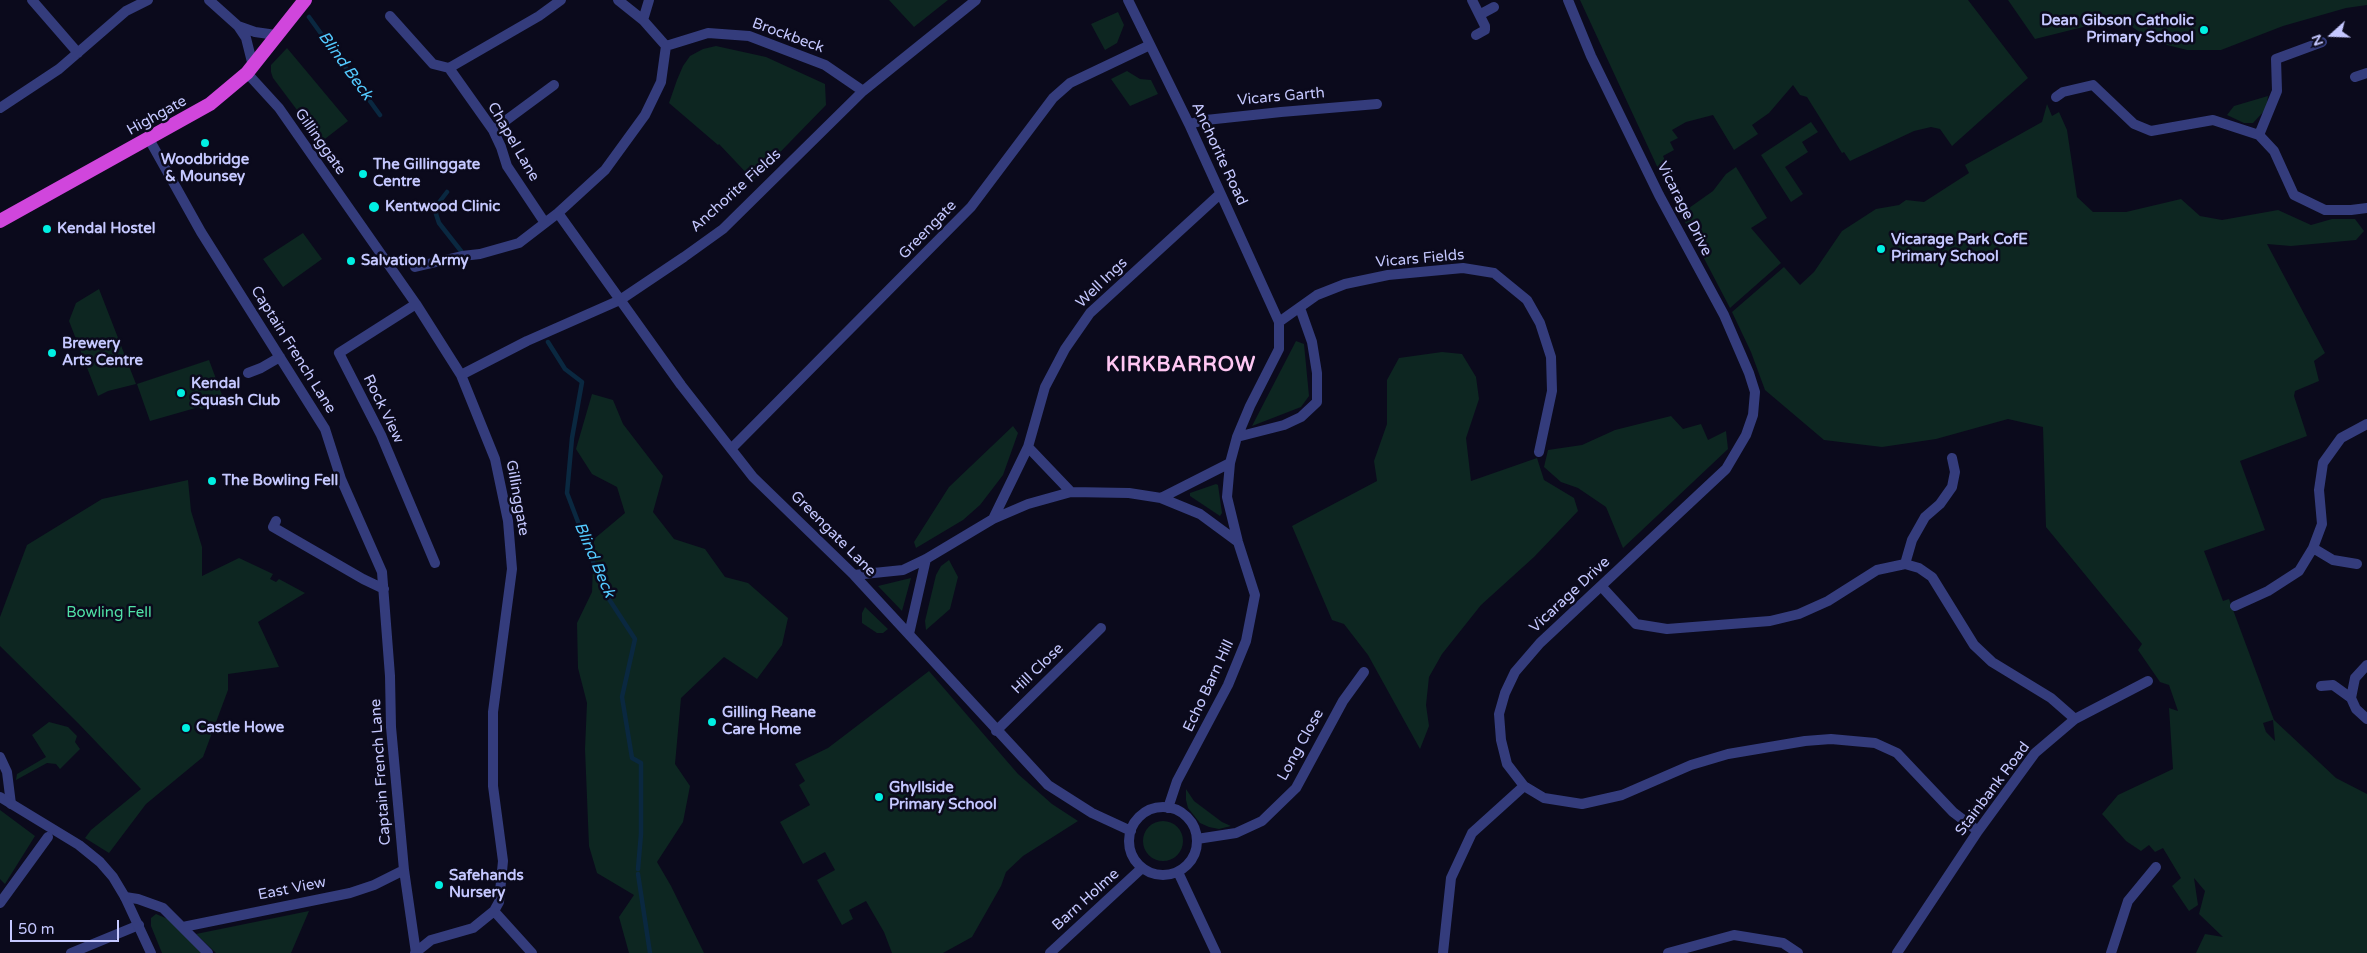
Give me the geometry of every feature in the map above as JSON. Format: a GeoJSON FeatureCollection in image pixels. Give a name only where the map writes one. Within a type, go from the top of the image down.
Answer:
{"type":"FeatureCollection","features":[{"type":"Feature","properties":{"kind":"highway","name":"Highgate"},"geometry":{"type":"LineString","coordinates":[[0,221],[149,140],[210,104],[250,69],[302,2]]}},
{"type":"Feature","properties":{"kind":"street"},"geometry":{"type":"LineString","coordinates":[[32,0],[78,53]]}},
{"type":"Feature","properties":{"kind":"street"},"geometry":{"type":"LineString","coordinates":[[0,108],[60,69],[126,11],[148,0]]}},
{"type":"Feature","properties":{"kind":"street"},"geometry":{"type":"LineString","coordinates":[[209,0],[238,26],[246,38],[250,69]]}},
{"type":"Feature","properties":{"kind":"street"},"geometry":{"type":"LineString","coordinates":[[449,68],[539,16],[561,0]]}},
{"type":"Feature","properties":{"kind":"street"},"geometry":{"type":"LineString","coordinates":[[415,267],[519,243],[558,214],[605,170],[645,115],[661,82],[666,46],[643,20],[618,0]]}},
{"type":"Feature","properties":{"kind":"street"},"geometry":{"type":"LineString","coordinates":[[643,20],[649,0]]}},
{"type":"Feature","properties":{"kind":"street","name":"Anchorite Fields"},"geometry":{"type":"LineString","coordinates":[[461,375],[527,341],[620,300],[722,229],[863,91],[976,0]]}},
{"type":"Feature","properties":{"kind":"street","name":"Anchorite Road"},"geometry":{"type":"LineString","coordinates":[[1128,0],[1189,124],[1279,322]]}},
{"type":"Feature","properties":{"kind":"street"},"geometry":{"type":"LineString","coordinates":[[1472,0],[1481,14],[1485,30],[1476,34]]}},
{"type":"Feature","properties":{"kind":"street","name":"Vicarage Drive"},"geometry":{"type":"LineString","coordinates":[[1568,0],[1591,56],[1656,189],[1724,315],[1749,373],[1755,392],[1753,415],[1746,436],[1726,469],[1540,643],[1515,672],[1505,693],[1499,714],[1501,740],[1507,764],[1524,786],[1544,798],[1582,804],[1622,795],[1691,765],[1728,754],[1805,741],[1857,740],[1875,743],[1897,753],[1953,812],[1978,831]]}},
{"type":"Feature","properties":{"kind":"street"},"geometry":{"type":"LineString","coordinates":[[1481,14],[1494,7]]}},
{"type":"Feature","properties":{"kind":"street","name":"Chapel Lane"},"geometry":{"type":"LineString","coordinates":[[390,16],[433,64],[449,68],[493,130],[507,166],[545,223]]}},
{"type":"Feature","properties":{"kind":"street"},"geometry":{"type":"LineString","coordinates":[[238,26],[255,32],[276,34]]}},
{"type":"Feature","properties":{"kind":"street","name":"Brockbeck"},"geometry":{"type":"LineString","coordinates":[[666,46],[708,33],[749,36],[825,65],[863,91]]}},
{"type":"Feature","properties":{"kind":"street"},"geometry":{"type":"LineString","coordinates":[[2259,135],[2278,91],[2276,59],[2322,42]]}},
{"type":"Feature","properties":{"kind":"street","name":"Greengate"},"geometry":{"type":"LineString","coordinates":[[731,449],[971,207],[1053,98],[1070,83],[1150,45]]}},
{"type":"Feature","properties":{"kind":"street","name":"Gillinggate"},"geometry":{"type":"LineString","coordinates":[[250,69],[416,304],[461,375],[495,458],[508,521],[512,569],[493,712],[493,786],[503,861],[499,902],[494,911]]}},
{"type":"Feature","properties":{"kind":"street"},"geometry":{"type":"LineString","coordinates":[[2354,77],[2367,73]]}},
{"type":"Feature","properties":{"kind":"street"},"geometry":{"type":"LineString","coordinates":[[493,130],[554,85]]}},
{"type":"Feature","properties":{"kind":"street"},"geometry":{"type":"LineString","coordinates":[[2056,97],[2063,92],[2093,85],[2134,124],[2151,130],[2213,120],[2259,135],[2274,151],[2294,195],[2325,210],[2367,208]]}},
{"type":"Feature","properties":{"kind":"street","name":"Vicars Garth"},"geometry":{"type":"LineString","coordinates":[[1189,124],[1206,120],[1377,104]]}},
{"type":"Feature","properties":{"kind":"street","name":"Captain French Lane"},"geometry":{"type":"LineString","coordinates":[[149,140],[201,232],[325,429],[341,479],[382,572],[398,804],[404,870],[416,953]]}},
{"type":"Feature","properties":{"kind":"street","name":"Well Ings"},"geometry":{"type":"LineString","coordinates":[[994,519],[1028,446],[1045,387],[1066,349],[1090,313],[1220,194]]}},
{"type":"Feature","properties":{"kind":"street","name":"Greengate Lane"},"geometry":{"type":"LineString","coordinates":[[558,214],[681,385],[753,478],[854,575],[1048,786],[1092,813],[1131,831]]}},
{"type":"Feature","properties":{"kind":"street","name":"Vicars Fields"},"geometry":{"type":"LineString","coordinates":[[1279,322],[1318,295],[1345,284],[1388,275],[1463,268],[1494,273],[1527,300],[1540,323],[1551,357],[1552,391],[1539,452]]}},
{"type":"Feature","properties":{"kind":"street","name":"Rock View"},"geometry":{"type":"LineString","coordinates":[[416,304],[339,353],[381,435],[435,563]]}},
{"type":"Feature","properties":{"kind":"street"},"geometry":{"type":"LineString","coordinates":[[1237,437],[1284,425],[1301,417],[1317,402],[1317,373],[1312,342],[1300,308]]}},
{"type":"Feature","properties":{"kind":"street","name":"Echo Barn Hill"},"geometry":{"type":"LineString","coordinates":[[1168,808],[1177,781],[1228,686],[1246,641],[1255,595],[1238,542],[1228,497],[1230,463],[1237,437],[1279,349],[1279,322]]}},
{"type":"Feature","properties":{"kind":"street"},"geometry":{"type":"LineString","coordinates":[[248,373],[280,357]]}},
{"type":"Feature","properties":{"kind":"street"},"geometry":{"type":"LineString","coordinates":[[2234,606],[2268,591],[2299,571],[2313,548],[2322,524],[2319,490],[2323,463],[2341,438],[2367,424]]}},
{"type":"Feature","properties":{"kind":"street"},"geometry":{"type":"LineString","coordinates":[[1028,446],[1071,492]]}},
{"type":"Feature","properties":{"kind":"street"},"geometry":{"type":"LineString","coordinates":[[1905,564],[1912,540],[1925,516],[1940,504],[1952,487],[1955,472],[1952,458]]}},
{"type":"Feature","properties":{"kind":"street"},"geometry":{"type":"LineString","coordinates":[[1161,498],[1230,463]]}},
{"type":"Feature","properties":{"kind":"street"},"geometry":{"type":"LineString","coordinates":[[854,575],[902,570],[926,560],[994,519],[1028,504],[1071,492],[1129,493],[1161,498],[1200,514],[1238,542]]}},
{"type":"Feature","properties":{"kind":"street"},"geometry":{"type":"LineString","coordinates":[[276,521],[273,527],[363,580],[384,589]]}},
{"type":"Feature","properties":{"kind":"street"},"geometry":{"type":"LineString","coordinates":[[2313,548],[2333,560],[2357,564]]}},
{"type":"Feature","properties":{"kind":"street"},"geometry":{"type":"LineString","coordinates":[[909,634],[926,560]]}},
{"type":"Feature","properties":{"kind":"street"},"geometry":{"type":"LineString","coordinates":[[1601,586],[1636,624],[1667,629],[1770,621],[1799,614],[1828,601],[1877,570],[1905,564],[1919,568],[1932,577],[1974,645],[1992,662],[2051,698],[2074,719]]}},
{"type":"Feature","properties":{"kind":"street","name":"Hill Close"},"geometry":{"type":"LineString","coordinates":[[996,731],[1101,628]]}},
{"type":"Feature","properties":{"kind":"street"},"geometry":{"type":"LineString","coordinates":[[2351,698],[2355,678],[2367,665]]}},
{"type":"Feature","properties":{"kind":"street","name":"Long Close"},"geometry":{"type":"LineString","coordinates":[[1197,839],[1236,833],[1262,821],[1296,788],[1343,701],[1364,672]]}},
{"type":"Feature","properties":{"kind":"street","name":"Stainbank Road"},"geometry":{"type":"LineString","coordinates":[[1902,951],[1978,831],[2036,753],[2074,719],[2148,681]]}},
{"type":"Feature","properties":{"kind":"street"},"geometry":{"type":"LineString","coordinates":[[2321,686],[2333,685],[2351,698],[2356,710],[2367,719]]}},
{"type":"Feature","properties":{"kind":"street"},"geometry":{"type":"LineString","coordinates":[[0,757],[7,772],[11,804]]}},
{"type":"Feature","properties":{"kind":"street"},"geometry":{"type":"LineString","coordinates":[[1443,953],[1451,878],[1472,833],[1524,786]]}},
{"type":"Feature","properties":{"kind":"street"},"geometry":{"type":"LineString","coordinates":[[0,797],[86,851],[113,877],[125,897],[151,953]]}},
{"type":"Feature","properties":{"kind":"street"},"geometry":{"type":"LineString","coordinates":[[1168,808],[1182,813],[1190,820],[1197,839],[1193,858],[1178,872],[1160,875],[1142,868],[1131,851],[1131,831],[1143,814],[1152,809],[1168,808]]}},
{"type":"Feature","properties":{"kind":"street"},"geometry":{"type":"LineString","coordinates":[[0,903],[48,837]]}},
{"type":"Feature","properties":{"kind":"street"},"geometry":{"type":"LineString","coordinates":[[2111,953],[2128,901],[2156,867]]}},
{"type":"Feature","properties":{"kind":"street","name":"Barn Holme"},"geometry":{"type":"LineString","coordinates":[[1050,953],[1142,868]]}},
{"type":"Feature","properties":{"kind":"street","name":"East View"},"geometry":{"type":"LineString","coordinates":[[183,927],[350,893],[374,885],[404,870]]}},
{"type":"Feature","properties":{"kind":"street"},"geometry":{"type":"LineString","coordinates":[[1178,872],[1216,953]]}},
{"type":"Feature","properties":{"kind":"street"},"geometry":{"type":"LineString","coordinates":[[125,897],[138,899],[163,908],[208,953]]}},
{"type":"Feature","properties":{"kind":"street"},"geometry":{"type":"LineString","coordinates":[[416,953],[431,940],[473,928],[494,911],[532,953]]}},
{"type":"Feature","properties":{"kind":"street"},"geometry":{"type":"LineString","coordinates":[[71,953],[139,925]]}},
{"type":"Feature","properties":{"kind":"street"},"geometry":{"type":"LineString","coordinates":[[1668,953],[1734,935],[1783,943],[1798,953]]}},
{"type":"Feature","properties":{"kind":"green space"},"geometry":{"type":"Polygon","coordinates":[[[889,0],[948,0],[914,27],[889,0]]]}},
{"type":"Feature","properties":{"kind":"green space"},"geometry":{"type":"Polygon","coordinates":[[[1580,0],[1968,0],[2028,78],[1952,146],[1940,129],[1931,127],[1914,131],[1850,161],[1844,152],[1842,153],[1807,97],[1800,95],[1793,85],[1769,113],[1752,125],[1758,134],[1734,150],[1713,115],[1686,122],[1672,130],[1678,138],[1670,142],[1674,150],[1663,156],[1680,192],[1668,190],[1580,0]]]}},
{"type":"Feature","properties":{"kind":"green space","name":"Dean Gibson Catholic Primary School"},"geometry":{"type":"Polygon","coordinates":[[[2008,0],[2367,0],[2367,5],[2346,8],[2283,26],[2221,50],[2187,50],[2167,45],[2144,35],[2119,18],[2035,39],[2008,0]]]}},
{"type":"Feature","properties":{"kind":"green space"},"geometry":{"type":"Polygon","coordinates":[[[1118,12],[1124,25],[1117,43],[1105,50],[1091,24],[1118,12]]]}},
{"type":"Feature","properties":{"kind":"green space"},"geometry":{"type":"Polygon","coordinates":[[[716,46],[766,57],[825,84],[826,105],[753,180],[719,144],[669,103],[683,66],[690,56],[703,49],[716,46]]]}},
{"type":"Feature","properties":{"kind":"green space"},"geometry":{"type":"Polygon","coordinates":[[[287,48],[348,121],[321,142],[273,78],[271,65],[287,48]]]}},
{"type":"Feature","properties":{"kind":"green space"},"geometry":{"type":"Polygon","coordinates":[[[1127,71],[1140,79],[1151,80],[1158,94],[1130,106],[1111,79],[1127,71]]]}},
{"type":"Feature","properties":{"kind":"green space"},"geometry":{"type":"Polygon","coordinates":[[[2268,96],[2266,109],[2253,123],[2244,123],[2227,115],[2234,106],[2268,96]]]}},
{"type":"Feature","properties":{"kind":"green space"},"geometry":{"type":"Polygon","coordinates":[[[2047,104],[2052,116],[2059,112],[2067,130],[2077,197],[2093,212],[2126,212],[2181,199],[2200,216],[2222,220],[2278,210],[2311,225],[2332,219],[2355,219],[2364,231],[2356,240],[2291,246],[2267,244],[2325,353],[2314,361],[2319,381],[2295,391],[2294,396],[2307,436],[2240,461],[2265,530],[2204,551],[2223,601],[2229,599],[2274,720],[2336,778],[2367,794],[2367,953],[2196,953],[2205,934],[2223,937],[2199,914],[2205,891],[2194,878],[2198,905],[2189,911],[2172,886],[2181,878],[2163,848],[2155,852],[2149,845],[2141,851],[2126,841],[2102,814],[2118,795],[2173,769],[2169,708],[2178,711],[2169,685],[2160,682],[2138,650],[2142,644],[2046,527],[2043,427],[2008,419],[1936,439],[1882,447],[1824,440],[1765,390],[1751,352],[1732,312],[1784,267],[1800,285],[1814,272],[1842,231],[1876,209],[1899,205],[1906,200],[1924,202],[1969,173],[1965,165],[2042,122],[2047,104]],[[2273,720],[2263,723],[2266,732],[2275,741],[2273,720]]]}},
{"type":"Feature","properties":{"kind":"green space"},"geometry":{"type":"Polygon","coordinates":[[[1811,122],[1818,132],[1802,142],[1808,152],[1785,167],[1803,194],[1791,202],[1761,155],[1811,122]]]}},
{"type":"Feature","properties":{"kind":"green space"},"geometry":{"type":"Polygon","coordinates":[[[1736,167],[1767,218],[1751,228],[1781,263],[1730,308],[1685,222],[1689,208],[1713,191],[1726,174],[1736,167]]]}},
{"type":"Feature","properties":{"kind":"green space"},"geometry":{"type":"Polygon","coordinates":[[[303,233],[322,259],[283,287],[263,259],[303,233]]]}},
{"type":"Feature","properties":{"kind":"green space"},"geometry":{"type":"Polygon","coordinates":[[[99,289],[136,384],[108,391],[98,396],[69,321],[76,303],[99,289]]]}},
{"type":"Feature","properties":{"kind":"green space"},"geometry":{"type":"Polygon","coordinates":[[[1296,341],[1304,344],[1309,396],[1301,407],[1252,426],[1296,341]]]}},
{"type":"Feature","properties":{"kind":"green space"},"geometry":{"type":"Polygon","coordinates":[[[1442,352],[1462,354],[1476,377],[1479,399],[1466,438],[1471,481],[1537,458],[1544,480],[1574,498],[1578,511],[1534,557],[1481,605],[1442,654],[1429,677],[1426,705],[1429,726],[1420,749],[1368,655],[1344,624],[1332,620],[1292,526],[1377,481],[1374,461],[1387,424],[1387,380],[1399,358],[1442,352]]]}},
{"type":"Feature","properties":{"kind":"green space","name":"Kendal Squash Club"},"geometry":{"type":"Polygon","coordinates":[[[209,360],[225,403],[201,409],[199,407],[150,421],[137,384],[209,360]]]}},
{"type":"Feature","properties":{"kind":"green space"},"geometry":{"type":"Polygon","coordinates":[[[592,394],[613,400],[623,424],[663,476],[653,512],[674,539],[705,549],[725,577],[748,583],[788,618],[782,645],[757,679],[724,657],[681,698],[675,764],[690,786],[683,822],[657,862],[704,953],[629,953],[619,917],[634,895],[597,873],[589,846],[585,749],[587,703],[578,668],[577,623],[592,592],[594,539],[625,513],[617,487],[592,474],[576,449],[592,394]]]}},
{"type":"Feature","properties":{"kind":"green space"},"geometry":{"type":"Polygon","coordinates":[[[1671,416],[1683,429],[1701,424],[1708,440],[1726,431],[1728,449],[1623,548],[1606,507],[1578,488],[1561,482],[1544,467],[1548,450],[1582,445],[1615,430],[1671,416]]]}},
{"type":"Feature","properties":{"kind":"green space"},"geometry":{"type":"Polygon","coordinates":[[[1013,426],[1018,433],[1003,475],[980,505],[963,520],[916,548],[914,542],[949,487],[1013,426]]]}},
{"type":"Feature","properties":{"kind":"green space","name":"Bowling Fell"},"geometry":{"type":"Polygon","coordinates":[[[188,480],[191,511],[202,547],[202,576],[239,558],[273,574],[270,579],[276,582],[279,579],[305,593],[258,622],[279,667],[228,674],[228,690],[203,757],[146,804],[109,853],[85,838],[91,830],[141,789],[0,646],[0,617],[27,545],[102,499],[188,480]]]}},
{"type":"Feature","properties":{"kind":"green space"},"geometry":{"type":"Polygon","coordinates":[[[1216,484],[1218,485],[1222,513],[1220,516],[1190,496],[1190,493],[1216,484]]]}},
{"type":"Feature","properties":{"kind":"green space"},"geometry":{"type":"Polygon","coordinates":[[[949,560],[958,577],[950,609],[926,630],[925,621],[936,575],[941,566],[949,560]]]}},
{"type":"Feature","properties":{"kind":"green space"},"geometry":{"type":"Polygon","coordinates":[[[911,578],[902,611],[878,586],[911,578]]]}},
{"type":"Feature","properties":{"kind":"green space"},"geometry":{"type":"Polygon","coordinates":[[[865,607],[888,629],[883,633],[877,633],[862,623],[862,613],[865,607]]]}},
{"type":"Feature","properties":{"kind":"green space"},"geometry":{"type":"Polygon","coordinates":[[[929,671],[1018,774],[1052,804],[1078,821],[1023,856],[1006,872],[1001,886],[972,937],[943,953],[892,953],[884,932],[866,901],[849,910],[853,919],[842,925],[817,880],[835,870],[825,852],[803,864],[780,822],[810,805],[799,785],[805,781],[795,764],[828,748],[929,671]]]}},
{"type":"Feature","properties":{"kind":"green space"},"geometry":{"type":"Polygon","coordinates":[[[49,722],[68,727],[77,736],[75,742],[80,749],[60,769],[56,764],[47,763],[16,780],[17,774],[46,757],[32,735],[49,722]]]}},
{"type":"Feature","properties":{"kind":"green space"},"geometry":{"type":"Polygon","coordinates":[[[1186,789],[1194,801],[1222,822],[1231,826],[1219,829],[1200,823],[1188,808],[1186,789]]]}},
{"type":"Feature","properties":{"kind":"green space"},"geometry":{"type":"Polygon","coordinates":[[[0,810],[35,836],[5,884],[0,879],[0,810]]]}},
{"type":"Feature","properties":{"kind":"green space"},"geometry":{"type":"Polygon","coordinates":[[[1163,821],[1177,827],[1183,841],[1177,855],[1163,861],[1149,855],[1143,841],[1149,827],[1163,821]]]}},
{"type":"Feature","properties":{"kind":"green space"},"geometry":{"type":"Polygon","coordinates":[[[309,911],[291,953],[216,953],[196,934],[309,911]]]}},
{"type":"Feature","properties":{"kind":"green space"},"geometry":{"type":"Polygon","coordinates":[[[156,914],[168,919],[204,953],[162,953],[151,926],[151,918],[156,914]]]}},
{"type":"Feature","properties":{"kind":"waterway","name":"Blind Beck"},"geometry":{"type":"LineString","coordinates":[[309,17],[380,115]]}},
{"type":"Feature","properties":{"kind":"waterway","name":"Blind Beck"},"geometry":{"type":"LineString","coordinates":[[447,192],[437,205],[436,214],[439,223],[461,251]]}},
{"type":"Feature","properties":{"kind":"waterway","name":"Blind Beck"},"geometry":{"type":"LineString","coordinates":[[548,342],[565,369],[582,382],[572,438],[567,493],[605,593],[635,639],[622,697],[632,758],[641,763],[641,834],[638,869]]}},
{"type":"Feature","properties":{"kind":"waterway","name":"Blind Beck"},"geometry":{"type":"LineString","coordinates":[[638,874],[650,953]]}},
{"type":"Feature","properties":{"kind":"place","name":"Dean Gibson Catholic Primary School"},"geometry":{"type":"Point","coordinates":[2204,30]}},
{"type":"Feature","properties":{"kind":"place","name":"Woodbridge & Mounsey"},"geometry":{"type":"Point","coordinates":[205,143]}},
{"type":"Feature","properties":{"kind":"place","name":"The Gillinggate Centre"},"geometry":{"type":"Point","coordinates":[363,174]}},
{"type":"Feature","properties":{"kind":"place","name":"Kentwood Clinic"},"geometry":{"type":"Point","coordinates":[374,207]}},
{"type":"Feature","properties":{"kind":"place","name":"Kendal Hostel"},"geometry":{"type":"Point","coordinates":[47,229]}},
{"type":"Feature","properties":{"kind":"place","name":"Vicarage Park CofE Primary School"},"geometry":{"type":"Point","coordinates":[1881,249]}},
{"type":"Feature","properties":{"kind":"place","name":"Salvation Army"},"geometry":{"type":"Point","coordinates":[351,261]}},
{"type":"Feature","properties":{"kind":"place","name":"Brewery Arts Centre"},"geometry":{"type":"Point","coordinates":[52,353]}},
{"type":"Feature","properties":{"kind":"place","name":"Kendal Squash Club"},"geometry":{"type":"Point","coordinates":[181,393]}},
{"type":"Feature","properties":{"kind":"place","name":"The Bowling Fell"},"geometry":{"type":"Point","coordinates":[212,481]}},
{"type":"Feature","properties":{"kind":"place","name":"Gilling Reane Care Home"},"geometry":{"type":"Point","coordinates":[712,722]}},
{"type":"Feature","properties":{"kind":"place","name":"Castle Howe"},"geometry":{"type":"Point","coordinates":[186,728]}},
{"type":"Feature","properties":{"kind":"place","name":"Ghyllside Primary School"},"geometry":{"type":"Point","coordinates":[879,797]}},
{"type":"Feature","properties":{"kind":"place","name":"Safehands Nursery"},"geometry":{"type":"Point","coordinates":[439,885]}},
{"type":"Feature","properties":{"kind":"district","name":"KIRKBARROW"},"geometry":{"type":"Point","coordinates":[1181,366]}}]}
